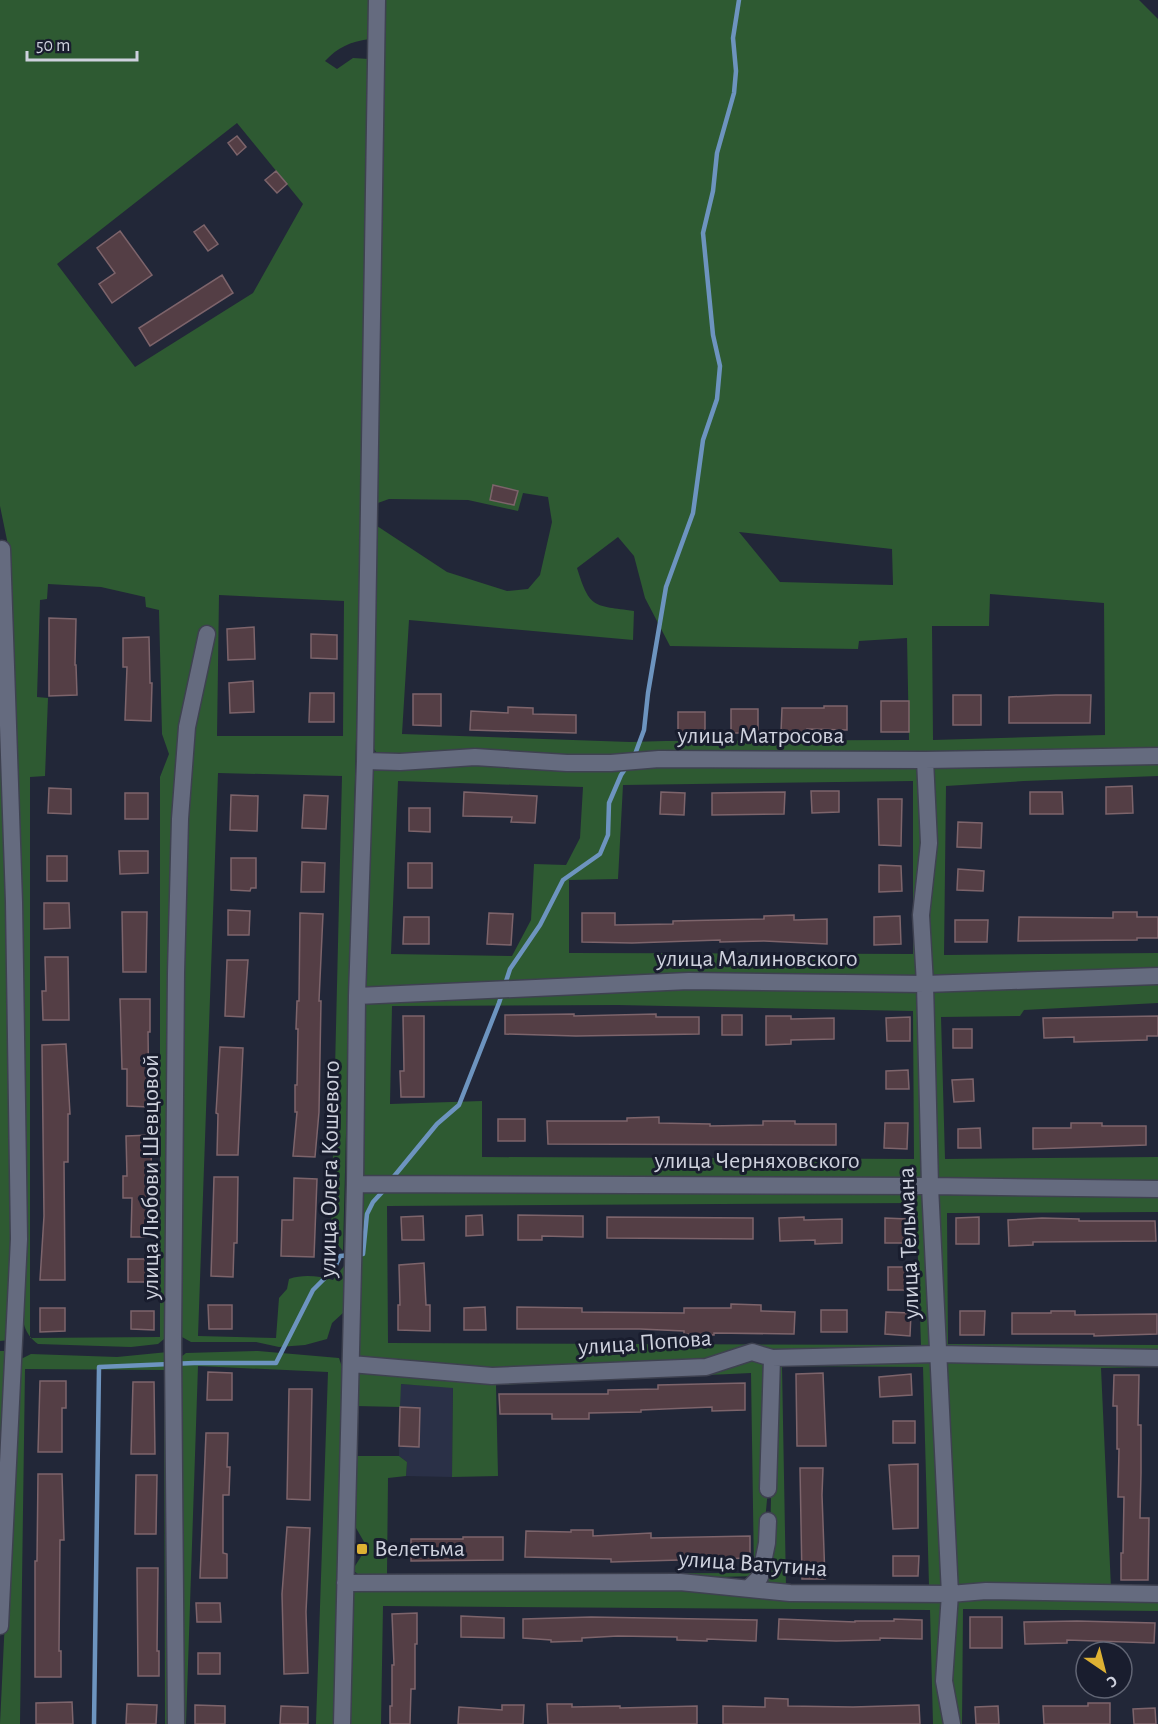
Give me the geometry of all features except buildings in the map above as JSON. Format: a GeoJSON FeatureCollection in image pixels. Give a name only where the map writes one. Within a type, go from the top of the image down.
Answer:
{"type":"FeatureCollection","features":[{"type":"Feature","properties":{"kind":"street","name":"улица Олега Кошевого"},"geometry":{"type":"LineString","coordinates":[[342,1724],[355,1184],[357,996],[365,761],[377,0]]}},
{"type":"Feature","properties":{"kind":"street"},"geometry":{"type":"LineString","coordinates":[[0,1626],[19,1239],[14,902],[2,549]]}},
{"type":"Feature","properties":{"kind":"street","name":"улица Любови Шевцовой"},"geometry":{"type":"LineString","coordinates":[[176,1724],[173,1345],[176,973],[180,819],[187,727],[207,634]]}},
{"type":"Feature","properties":{"kind":"street","name":"улица Матросова"},"geometry":{"type":"LineString","coordinates":[[365,761],[400,762],[475,757],[567,763],[611,763],[659,759],[926,760],[1158,756]]}},
{"type":"Feature","properties":{"kind":"street","name":"улица Тельмана"},"geometry":{"type":"LineString","coordinates":[[926,760],[929,843],[921,915],[930,1186],[950,1594],[944,1681],[952,1724]]}},
{"type":"Feature","properties":{"kind":"street","name":"улица Малиновского"},"geometry":{"type":"LineString","coordinates":[[357,996],[689,981],[925,984],[1158,976]]}},
{"type":"Feature","properties":{"kind":"street","name":"улица Черняховского"},"geometry":{"type":"LineString","coordinates":[[355,1184],[1158,1189]]}},
{"type":"Feature","properties":{"kind":"street","name":"улица Попова"},"geometry":{"type":"LineString","coordinates":[[351,1364],[492,1376],[705,1367],[752,1352],[772,1358],[938,1354],[1158,1358]]}},
{"type":"Feature","properties":{"kind":"street"},"geometry":{"type":"LineString","coordinates":[[768,1489],[772,1358]]}},
{"type":"Feature","properties":{"kind":"street"},"geometry":{"type":"LineString","coordinates":[[749,1588],[760,1577],[767,1543],[768,1521]]}},
{"type":"Feature","properties":{"kind":"street","name":"улица Ватутина"},"geometry":{"type":"LineString","coordinates":[[345,1583],[680,1582],[790,1593],[950,1594],[986,1591],[1158,1594]]}},
{"type":"Feature","properties":{"kind":"shaded area"},"geometry":{"type":"Polygon","coordinates":[[[400,1384],[453,1387],[452,1477],[406,1476],[407,1462],[399,1456],[400,1384]]]}},
{"type":"Feature","properties":{"kind":"green space"},"geometry":{"type":"Polygon","coordinates":[[[0,0],[369,0],[369,39],[345,46],[325,61],[337,69],[353,58],[369,59],[362,505],[343,1251],[331,1237],[342,776],[218,773],[198,1336],[276,1338],[279,1298],[287,1289],[289,1279],[311,1276],[333,1280],[344,1266],[344,1312],[332,1323],[327,1339],[305,1345],[279,1347],[256,1342],[191,1342],[182,1337],[177,1328],[180,728],[168,1330],[164,1339],[158,1344],[131,1347],[38,1344],[31,1338],[160,1337],[160,777],[169,754],[162,734],[159,610],[146,607],[145,597],[101,587],[48,584],[47,599],[40,600],[37,697],[48,698],[45,776],[30,777],[30,1336],[25,1326],[21,1304],[8,545],[0,506],[0,0]],[[237,123],[57,264],[135,367],[253,293],[303,204],[237,123]],[[219,595],[217,736],[343,736],[344,601],[219,595]]]}},
{"type":"Feature","properties":{"kind":"green space"},"geometry":{"type":"Polygon","coordinates":[[[386,0],[1139,0],[1158,19],[1158,751],[384,756],[376,752],[372,746],[374,524],[447,572],[507,591],[528,589],[540,575],[552,522],[548,497],[523,493],[518,511],[468,500],[389,499],[375,504],[386,0]],[[739,532],[780,582],[893,585],[892,549],[739,532]],[[618,537],[577,568],[586,592],[595,603],[610,608],[634,611],[633,640],[409,620],[402,734],[630,742],[909,740],[907,638],[859,641],[858,649],[670,646],[645,598],[634,556],[618,537]],[[990,594],[989,626],[932,626],[933,740],[1105,735],[1104,603],[990,594]]]}},
{"type":"Feature","properties":{"kind":"green space"},"geometry":{"type":"Polygon","coordinates":[[[0,659],[14,1243],[10,1340],[0,1341],[0,659]]]}},
{"type":"Feature","properties":{"kind":"green space"},"geometry":{"type":"Polygon","coordinates":[[[475,761],[920,764],[922,978],[371,991],[365,986],[369,769],[475,761]],[[398,781],[391,954],[512,956],[531,920],[534,864],[566,865],[580,838],[583,787],[398,781]],[[913,781],[623,785],[618,879],[569,880],[569,953],[913,954],[913,781]]]}},
{"type":"Feature","properties":{"kind":"green space"},"geometry":{"type":"Polygon","coordinates":[[[1158,761],[1158,776],[946,786],[944,955],[1158,953],[1158,972],[933,979],[925,914],[930,772],[934,765],[1158,761]]]}},
{"type":"Feature","properties":{"kind":"green space"},"geometry":{"type":"Polygon","coordinates":[[[1158,980],[1158,1003],[1024,1010],[1020,1016],[941,1017],[945,1159],[1158,1157],[1158,1185],[940,1182],[934,1176],[930,991],[1158,980]]]}},
{"type":"Feature","properties":{"kind":"green space"},"geometry":{"type":"Polygon","coordinates":[[[689,984],[919,988],[928,1178],[920,1182],[360,1178],[365,1004],[371,1001],[689,984]],[[618,1005],[392,1006],[390,1104],[482,1101],[482,1157],[914,1159],[913,1011],[618,1005]]]}},
{"type":"Feature","properties":{"kind":"green space"},"geometry":{"type":"Polygon","coordinates":[[[359,1190],[923,1190],[935,1347],[705,1362],[494,1372],[360,1360],[356,1356],[359,1190]],[[916,1203],[387,1206],[388,1343],[921,1345],[916,1203]]]}},
{"type":"Feature","properties":{"kind":"green space"},"geometry":{"type":"Polygon","coordinates":[[[935,1193],[1158,1193],[1158,1212],[947,1213],[948,1344],[1158,1345],[1158,1354],[944,1350],[935,1193]]]}},
{"type":"Feature","properties":{"kind":"green space"},"geometry":{"type":"Polygon","coordinates":[[[0,1351],[6,1351],[0,1553],[0,1351]]]}},
{"type":"Feature","properties":{"kind":"green space"},"geometry":{"type":"Polygon","coordinates":[[[258,1351],[339,1358],[343,1370],[335,1724],[316,1724],[328,1372],[198,1366],[186,1724],[180,1724],[181,1357],[186,1353],[258,1351]]]}},
{"type":"Feature","properties":{"kind":"green space"},"geometry":{"type":"Polygon","coordinates":[[[168,1352],[170,1724],[165,1724],[164,1370],[25,1369],[20,1724],[0,1724],[17,1366],[21,1359],[31,1354],[117,1357],[168,1352]]]}},
{"type":"Feature","properties":{"kind":"green space"},"geometry":{"type":"Polygon","coordinates":[[[753,1356],[766,1359],[768,1489],[763,1543],[756,1576],[681,1578],[362,1577],[355,1572],[355,1566],[367,1547],[352,1521],[354,1456],[399,1456],[407,1462],[406,1476],[388,1478],[387,1574],[754,1573],[751,1373],[496,1385],[498,1476],[452,1477],[453,1388],[401,1384],[400,1407],[356,1406],[356,1372],[492,1380],[753,1356]]]}},
{"type":"Feature","properties":{"kind":"green space"},"geometry":{"type":"Polygon","coordinates":[[[927,1359],[932,1361],[935,1366],[946,1584],[944,1588],[937,1590],[788,1590],[761,1586],[759,1583],[763,1578],[770,1544],[774,1364],[776,1361],[927,1359]],[[782,1366],[786,1587],[929,1586],[923,1367],[782,1366]]]}},
{"type":"Feature","properties":{"kind":"green space"},"geometry":{"type":"Polygon","coordinates":[[[945,1360],[1158,1361],[1158,1367],[1101,1368],[1111,1588],[954,1587],[945,1360]]]}},
{"type":"Feature","properties":{"kind":"green space"},"geometry":{"type":"Polygon","coordinates":[[[585,1587],[937,1598],[941,1603],[948,1724],[933,1724],[930,1610],[383,1606],[381,1724],[348,1724],[351,1592],[360,1588],[585,1587]]]}},
{"type":"Feature","properties":{"kind":"green space"},"geometry":{"type":"Polygon","coordinates":[[[1158,1597],[1158,1611],[963,1609],[962,1724],[955,1724],[947,1681],[956,1601],[960,1598],[1158,1597]]]}},
{"type":"Feature","properties":{"kind":"waterway"},"geometry":{"type":"LineString","coordinates":[[634,757],[644,730],[666,587],[693,513],[703,440],[717,399],[720,366],[713,335],[703,233],[713,191],[717,153],[734,93],[736,71],[733,38],[739,0]]}},
{"type":"Feature","properties":{"kind":"waterway"},"geometry":{"type":"LineString","coordinates":[[391,1180],[437,1124],[459,1105],[510,969],[540,925],[563,880],[600,854],[608,835],[609,803],[627,766]]}},
{"type":"Feature","properties":{"kind":"waterway"},"geometry":{"type":"LineString","coordinates":[[94,1724],[99,1367],[194,1363],[276,1363],[313,1290],[334,1269],[340,1256],[363,1254],[367,1214],[373,1202],[385,1189]]}},
{"type":"Feature","properties":{"kind":"place","name":"Велетьма"},"geometry":{"type":"Point","coordinates":[362,1549]}}]}
